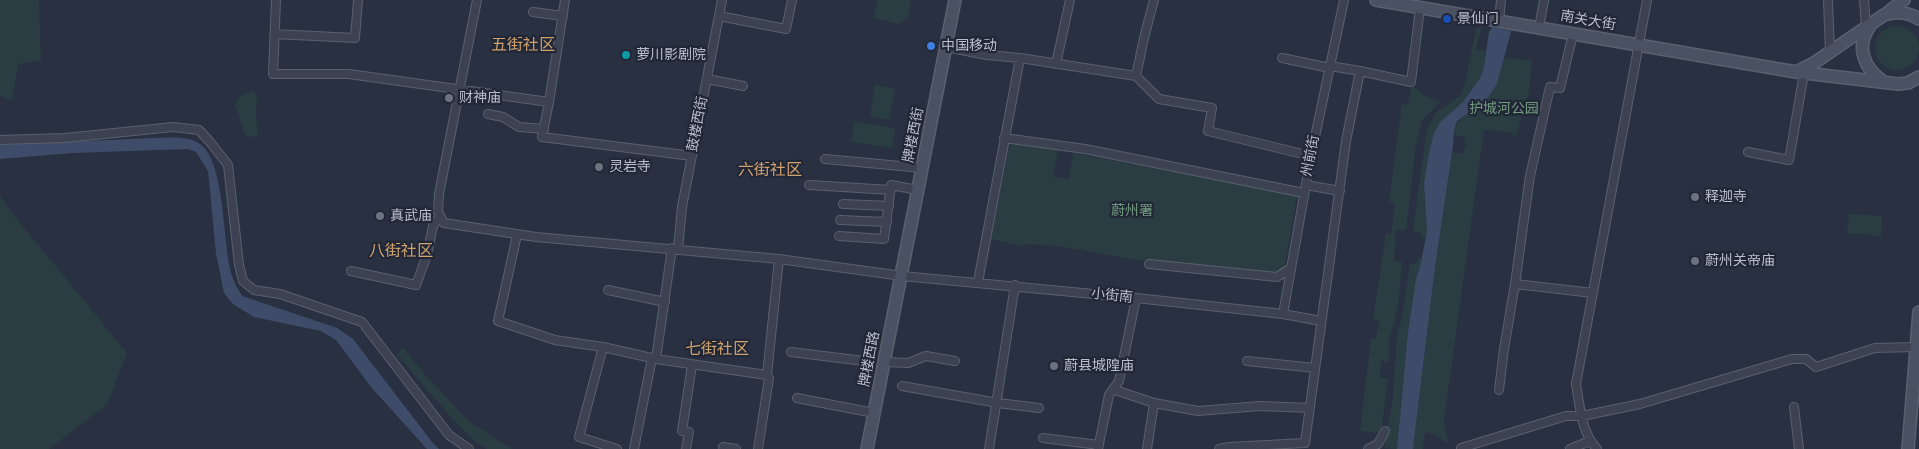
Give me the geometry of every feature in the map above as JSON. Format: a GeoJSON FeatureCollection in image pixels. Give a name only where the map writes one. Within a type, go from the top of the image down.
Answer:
{"type":"FeatureCollection","features":[{"type":"Feature","properties":{"kind":"main road","name":"牌楼西街"},"geometry":{"type":"LineString","coordinates":[[902,276],[955,0]]}},
{"type":"Feature","properties":{"kind":"main road","name":"南关大街"},"geometry":{"type":"LineString","coordinates":[[1376,0],[1800,72],[1898,84],[1908,83],[1919,77]]}},
{"type":"Feature","properties":{"kind":"main road"},"geometry":{"type":"LineString","coordinates":[[1800,72],[1904,0]]}},
{"type":"Feature","properties":{"kind":"main road"},"geometry":{"type":"LineString","coordinates":[[1884,14],[1895,12],[1907,13],[1919,19]]}},
{"type":"Feature","properties":{"kind":"main road"},"geometry":{"type":"LineString","coordinates":[[1869,25],[1862,43],[1863,55],[1867,66],[1874,75],[1884,82]]}},
{"type":"Feature","properties":{"kind":"main road"},"geometry":{"type":"LineString","coordinates":[[1898,84],[1919,88]]}},
{"type":"Feature","properties":{"kind":"main road","name":"牌楼西路"},"geometry":{"type":"LineString","coordinates":[[867,449],[881,363],[902,276]]}},
{"type":"Feature","properties":{"kind":"main road"},"geometry":{"type":"LineString","coordinates":[[1908,449],[1919,312]]}},
{"type":"Feature","properties":{"kind":"street"},"geometry":{"type":"LineString","coordinates":[[276,0],[272,74],[349,74],[549,102]]}},
{"type":"Feature","properties":{"kind":"street"},"geometry":{"type":"LineString","coordinates":[[274,34],[355,38],[358,0]]}},
{"type":"Feature","properties":{"kind":"street"},"geometry":{"type":"LineString","coordinates":[[351,271],[416,285],[427,255],[433,226],[440,216],[438,212],[439,194],[477,0]]}},
{"type":"Feature","properties":{"kind":"street"},"geometry":{"type":"LineString","coordinates":[[565,0],[542,137],[692,156]]}},
{"type":"Feature","properties":{"kind":"street","name":"鼓楼西街"},"geometry":{"type":"LineString","coordinates":[[634,449],[654,359],[722,0]]}},
{"type":"Feature","properties":{"kind":"street"},"geometry":{"type":"LineString","coordinates":[[719,16],[786,29],[792,0]]}},
{"type":"Feature","properties":{"kind":"street"},"geometry":{"type":"LineString","coordinates":[[1056,64],[1070,0]]}},
{"type":"Feature","properties":{"kind":"street"},"geometry":{"type":"LineString","coordinates":[[1136,76],[1154,0]]}},
{"type":"Feature","properties":{"kind":"street","name":"州前街"},"geometry":{"type":"LineString","coordinates":[[1283,314],[1311,156],[1344,0]]}},
{"type":"Feature","properties":{"kind":"street"},"geometry":{"type":"LineString","coordinates":[[1499,21],[1501,0]]}},
{"type":"Feature","properties":{"kind":"street"},"geometry":{"type":"LineString","coordinates":[[1539,28],[1544,0]]}},
{"type":"Feature","properties":{"kind":"street"},"geometry":{"type":"LineString","coordinates":[[1597,449],[1590,441],[1582,416],[1576,384],[1647,0]]}},
{"type":"Feature","properties":{"kind":"street"},"geometry":{"type":"LineString","coordinates":[[1828,0],[1830,52]]}},
{"type":"Feature","properties":{"kind":"street"},"geometry":{"type":"LineString","coordinates":[[1864,0],[1869,25]]}},
{"type":"Feature","properties":{"kind":"street"},"geometry":{"type":"LineString","coordinates":[[1282,58],[1411,82],[1420,8]]}},
{"type":"Feature","properties":{"kind":"street"},"geometry":{"type":"LineString","coordinates":[[533,12],[563,16]]}},
{"type":"Feature","properties":{"kind":"street"},"geometry":{"type":"LineString","coordinates":[[1499,390],[1530,176],[1550,87],[1560,88],[1573,34]]}},
{"type":"Feature","properties":{"kind":"street"},"geometry":{"type":"LineString","coordinates":[[946,47],[987,55],[1020,58],[1136,76],[1159,99],[1212,108],[1208,131],[1311,156]]}},
{"type":"Feature","properties":{"kind":"street"},"geometry":{"type":"LineString","coordinates":[[978,282],[1020,58]]}},
{"type":"Feature","properties":{"kind":"street"},"geometry":{"type":"LineString","coordinates":[[1219,449],[1305,443],[1346,141],[1360,71]]}},
{"type":"Feature","properties":{"kind":"street"},"geometry":{"type":"LineString","coordinates":[[1748,152],[1789,160],[1800,72]]}},
{"type":"Feature","properties":{"kind":"street"},"geometry":{"type":"LineString","coordinates":[[707,79],[743,86]]}},
{"type":"Feature","properties":{"kind":"street"},"geometry":{"type":"LineString","coordinates":[[488,114],[502,116],[519,127],[544,129]]}},
{"type":"Feature","properties":{"kind":"street"},"geometry":{"type":"LineString","coordinates":[[0,140],[65,138],[173,127],[199,130],[228,165],[239,266],[243,281],[254,290],[280,294],[362,322],[449,435],[469,449]]}},
{"type":"Feature","properties":{"kind":"street"},"geometry":{"type":"LineString","coordinates":[[1004,138],[1085,149],[1305,189],[1340,191]]}},
{"type":"Feature","properties":{"kind":"street"},"geometry":{"type":"LineString","coordinates":[[825,160],[922,168]]}},
{"type":"Feature","properties":{"kind":"street"},"geometry":{"type":"LineString","coordinates":[[809,185],[891,190]]}},
{"type":"Feature","properties":{"kind":"street"},"geometry":{"type":"LineString","coordinates":[[840,236],[884,239],[892,185],[918,190]]}},
{"type":"Feature","properties":{"kind":"street"},"geometry":{"type":"LineString","coordinates":[[843,204],[889,206]]}},
{"type":"Feature","properties":{"kind":"street","name":"小街南"},"geometry":{"type":"LineString","coordinates":[[440,216],[444,222],[517,235],[779,259],[902,276],[1136,298],[1322,320]]}},
{"type":"Feature","properties":{"kind":"street"},"geometry":{"type":"LineString","coordinates":[[840,220],[887,222]]}},
{"type":"Feature","properties":{"kind":"street"},"geometry":{"type":"LineString","coordinates":[[517,235],[498,321],[555,340],[603,347],[654,359],[767,375]]}},
{"type":"Feature","properties":{"kind":"street"},"geometry":{"type":"LineString","coordinates":[[758,449],[769,378],[767,375],[779,259]]}},
{"type":"Feature","properties":{"kind":"street"},"geometry":{"type":"LineString","coordinates":[[1149,264],[1277,277],[1291,268]]}},
{"type":"Feature","properties":{"kind":"street"},"geometry":{"type":"LineString","coordinates":[[1515,284],[1593,293]]}},
{"type":"Feature","properties":{"kind":"street"},"geometry":{"type":"LineString","coordinates":[[989,449],[993,420],[998,403],[1015,286]]}},
{"type":"Feature","properties":{"kind":"street"},"geometry":{"type":"LineString","coordinates":[[608,290],[664,302]]}},
{"type":"Feature","properties":{"kind":"street"},"geometry":{"type":"LineString","coordinates":[[1043,438],[1098,447],[1109,395],[1119,381],[1136,298]]}},
{"type":"Feature","properties":{"kind":"street"},"geometry":{"type":"LineString","coordinates":[[603,347],[579,437],[617,449]]}},
{"type":"Feature","properties":{"kind":"street"},"geometry":{"type":"LineString","coordinates":[[1461,448],[1566,416],[1582,416],[1640,404],[1792,359],[1806,359],[1816,367],[1875,348],[1917,350]]}},
{"type":"Feature","properties":{"kind":"street"},"geometry":{"type":"LineString","coordinates":[[791,352],[864,361]]}},
{"type":"Feature","properties":{"kind":"street"},"geometry":{"type":"LineString","coordinates":[[881,363],[908,363],[926,356],[955,361]]}},
{"type":"Feature","properties":{"kind":"street"},"geometry":{"type":"LineString","coordinates":[[1247,361],[1315,368]]}},
{"type":"Feature","properties":{"kind":"street"},"geometry":{"type":"LineString","coordinates":[[686,449],[689,432],[682,431],[692,365]]}},
{"type":"Feature","properties":{"kind":"street"},"geometry":{"type":"LineString","coordinates":[[902,386],[998,403],[1039,408]]}},
{"type":"Feature","properties":{"kind":"street"},"geometry":{"type":"LineString","coordinates":[[1114,390],[1154,403],[1198,411],[1260,406],[1310,408]]}},
{"type":"Feature","properties":{"kind":"street"},"geometry":{"type":"LineString","coordinates":[[797,398],[874,413]]}},
{"type":"Feature","properties":{"kind":"street"},"geometry":{"type":"LineString","coordinates":[[1147,449],[1154,403]]}},
{"type":"Feature","properties":{"kind":"street"},"geometry":{"type":"LineString","coordinates":[[1794,407],[1799,449]]}},
{"type":"Feature","properties":{"kind":"street"},"geometry":{"type":"LineString","coordinates":[[1368,449],[1378,444],[1384,431]]}},
{"type":"Feature","properties":{"kind":"street"},"geometry":{"type":"LineString","coordinates":[[1570,449],[1590,441]]}},
{"type":"Feature","properties":{"kind":"street"},"geometry":{"type":"LineString","coordinates":[[723,447],[736,449]]}},
{"type":"Feature","properties":{"kind":"green space"},"geometry":{"type":"Polygon","coordinates":[[[0,0],[39,0],[41,60],[18,64],[12,101],[0,95],[0,0]]]}},
{"type":"Feature","properties":{"kind":"green space"},"geometry":{"type":"Polygon","coordinates":[[[877,0],[911,0],[908,17],[899,24],[874,18],[877,0]]]}},
{"type":"Feature","properties":{"kind":"green space","name":"护城河公园"},"geometry":{"type":"Polygon","coordinates":[[[1482,26],[1476,49],[1486,51],[1484,67],[1480,78],[1463,102],[1441,121],[1424,184],[1427,230],[1426,238],[1422,238],[1422,233],[1413,231],[1428,126],[1437,112],[1460,96],[1465,83],[1476,29],[1482,26]]]}},
{"type":"Feature","properties":{"kind":"green space"},"geometry":{"type":"Polygon","coordinates":[[[1901,26],[1913,32],[1918,39],[1918,57],[1913,64],[1906,69],[1893,70],[1885,67],[1878,60],[1875,44],[1878,36],[1885,29],[1901,26]]]}},
{"type":"Feature","properties":{"kind":"green space","name":"护城河公园"},"geometry":{"type":"Polygon","coordinates":[[[1504,58],[1532,60],[1529,93],[1517,133],[1513,138],[1512,132],[1484,130],[1444,420],[1448,443],[1425,431],[1423,449],[1413,449],[1435,267],[1452,152],[1461,154],[1466,145],[1464,137],[1454,135],[1455,128],[1462,118],[1487,98],[1498,79],[1504,58]]]}},
{"type":"Feature","properties":{"kind":"green space"},"geometry":{"type":"Polygon","coordinates":[[[875,85],[895,89],[889,120],[870,116],[875,85]]]}},
{"type":"Feature","properties":{"kind":"green space","name":"护城河公园"},"geometry":{"type":"Polygon","coordinates":[[[1412,85],[1425,96],[1440,102],[1422,121],[1416,144],[1406,230],[1396,230],[1394,261],[1402,262],[1398,307],[1389,341],[1389,362],[1381,361],[1380,377],[1388,379],[1381,433],[1360,431],[1371,339],[1376,338],[1379,321],[1373,319],[1386,233],[1391,234],[1395,204],[1389,202],[1402,104],[1408,105],[1412,85]]]}},
{"type":"Feature","properties":{"kind":"green space"},"geometry":{"type":"Polygon","coordinates":[[[254,91],[257,98],[258,138],[245,135],[235,104],[240,96],[254,91]]]}},
{"type":"Feature","properties":{"kind":"green space"},"geometry":{"type":"Polygon","coordinates":[[[854,121],[895,128],[892,148],[851,142],[854,121]]]}},
{"type":"Feature","properties":{"kind":"green space","name":"蔚州署"},"geometry":{"type":"Polygon","coordinates":[[[1010,144],[1058,149],[1053,177],[1069,179],[1073,153],[1297,196],[1283,275],[1130,259],[1058,246],[1024,244],[1023,246],[991,239],[1010,144]]]}},
{"type":"Feature","properties":{"kind":"green space"},"geometry":{"type":"Polygon","coordinates":[[[0,196],[127,353],[107,405],[49,449],[0,449],[0,196]]]}},
{"type":"Feature","properties":{"kind":"green space"},"geometry":{"type":"Polygon","coordinates":[[[1849,214],[1882,216],[1881,236],[1847,233],[1849,214]]]}},
{"type":"Feature","properties":{"kind":"green space"},"geometry":{"type":"Polygon","coordinates":[[[1423,257],[1408,332],[1397,449],[1384,448],[1393,398],[1397,337],[1410,264],[1416,263],[1419,258],[1423,257]]]}},
{"type":"Feature","properties":{"kind":"green space"},"geometry":{"type":"Polygon","coordinates":[[[403,348],[468,421],[512,449],[488,449],[480,445],[469,435],[397,355],[403,348]]]}},
{"type":"Feature","properties":{"kind":"water"},"geometry":{"type":"Polygon","coordinates":[[[1492,27],[1511,31],[1497,84],[1486,100],[1457,121],[1454,130],[1413,449],[1397,449],[1408,332],[1416,280],[1427,231],[1424,184],[1429,153],[1434,133],[1441,121],[1463,102],[1480,78],[1484,67],[1489,32],[1492,27]]]}},
{"type":"Feature","properties":{"kind":"water"},"geometry":{"type":"Polygon","coordinates":[[[152,138],[189,139],[200,144],[208,154],[215,168],[219,186],[232,276],[242,296],[337,328],[353,339],[439,449],[427,449],[371,387],[336,340],[321,331],[254,317],[233,304],[224,293],[216,253],[208,171],[196,152],[188,149],[72,153],[0,159],[0,145],[152,138]]]}},
{"type":"Feature","properties":{"kind":"tunnel"},"geometry":{"type":"LineString","coordinates":[[864,361],[875,363]]}},
{"type":"Feature","properties":{"kind":"place","name":"景仙门"},"geometry":{"type":"Point","coordinates":[1447,19]}},
{"type":"Feature","properties":{"kind":"place","name":"中国移动"},"geometry":{"type":"Point","coordinates":[931,46]}},
{"type":"Feature","properties":{"kind":"place","name":"萝川影剧院"},"geometry":{"type":"Point","coordinates":[626,55]}},
{"type":"Feature","properties":{"kind":"place","name":"财神庙"},"geometry":{"type":"Point","coordinates":[449,98]}},
{"type":"Feature","properties":{"kind":"place","name":"灵岩寺"},"geometry":{"type":"Point","coordinates":[599,167]}},
{"type":"Feature","properties":{"kind":"place","name":"释迦寺"},"geometry":{"type":"Point","coordinates":[1695,197]}},
{"type":"Feature","properties":{"kind":"place","name":"真武庙"},"geometry":{"type":"Point","coordinates":[380,216]}},
{"type":"Feature","properties":{"kind":"place","name":"蔚州关帝庙"},"geometry":{"type":"Point","coordinates":[1695,261]}},
{"type":"Feature","properties":{"kind":"place","name":"蔚县城隍庙"},"geometry":{"type":"Point","coordinates":[1054,366]}},
{"type":"Feature","properties":{"kind":"district","name":"五街社区"},"geometry":{"type":"Point","coordinates":[523,46]}},
{"type":"Feature","properties":{"kind":"district","name":"六街社区"},"geometry":{"type":"Point","coordinates":[770,171]}},
{"type":"Feature","properties":{"kind":"district","name":"八街社区"},"geometry":{"type":"Point","coordinates":[401,252]}},
{"type":"Feature","properties":{"kind":"district","name":"七街社区"},"geometry":{"type":"Point","coordinates":[717,350]}}]}
